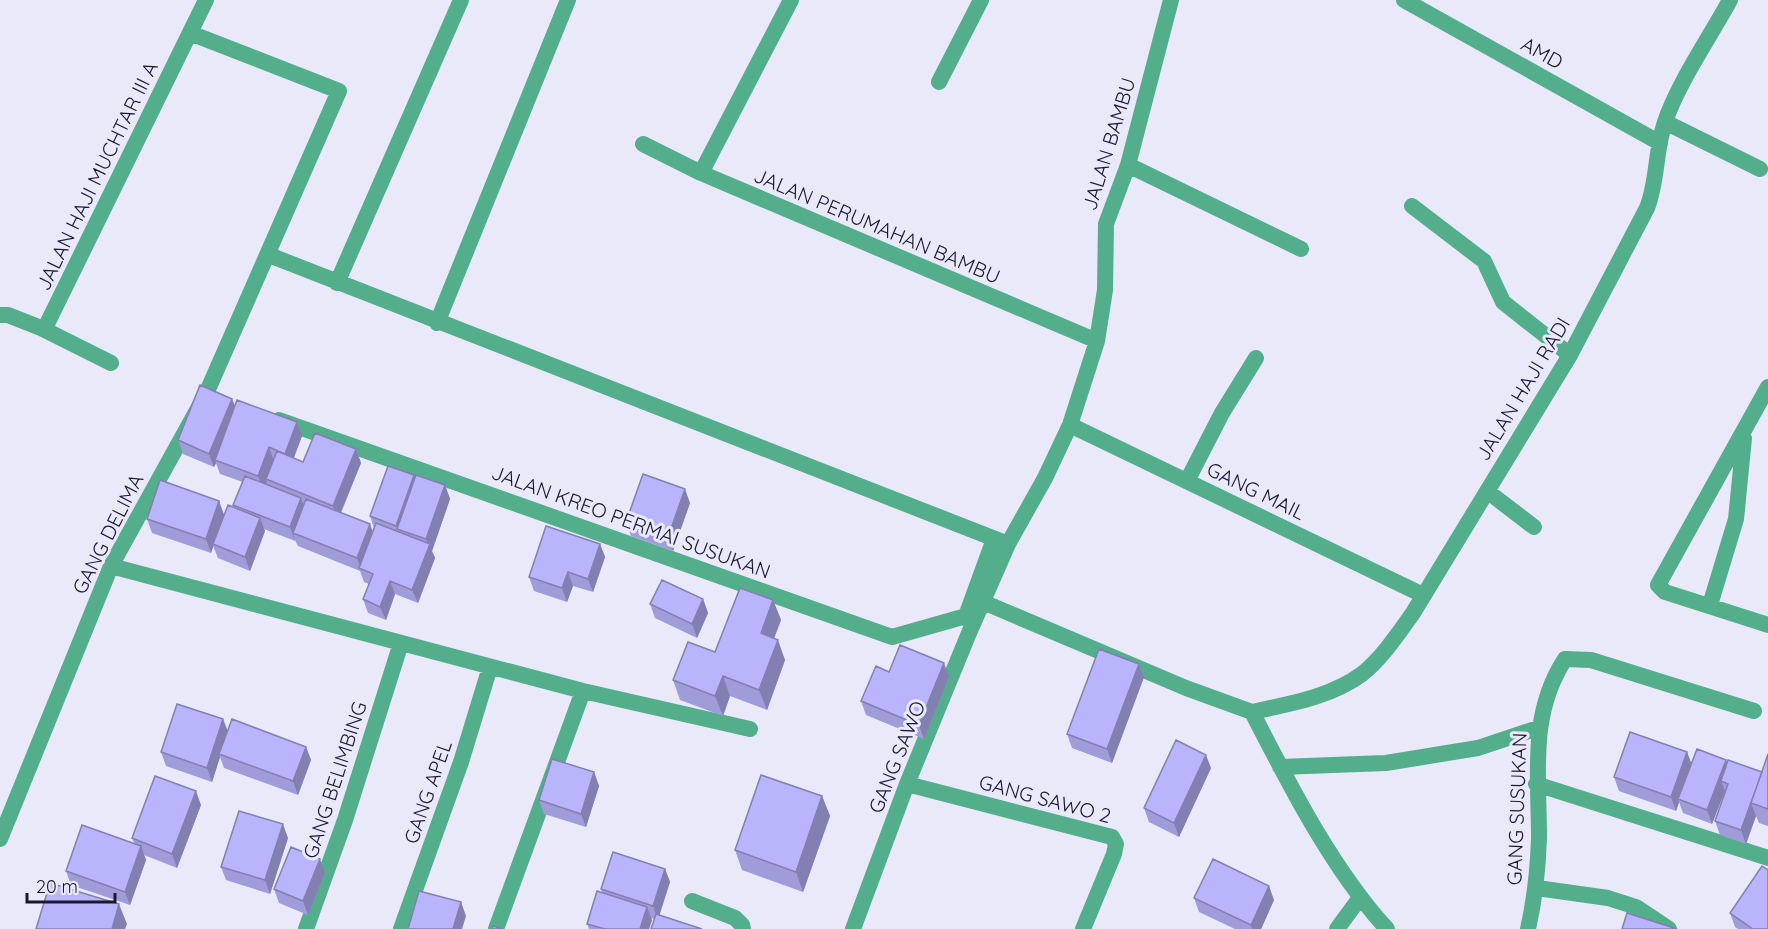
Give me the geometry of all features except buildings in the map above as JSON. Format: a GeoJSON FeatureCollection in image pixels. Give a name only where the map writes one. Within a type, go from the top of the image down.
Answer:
{"type":"FeatureCollection","features":[{"type":"Feature","properties":{"kind":"street","name":"JALAN HAJI MUCHTAR III A"},"geometry":{"type":"LineString","coordinates":[[42,328],[47,324],[206,0]]}},
{"type":"Feature","properties":{"kind":"street"},"geometry":{"type":"LineString","coordinates":[[337,283],[461,0]]}},
{"type":"Feature","properties":{"kind":"street"},"geometry":{"type":"LineString","coordinates":[[437,323],[568,0]]}},
{"type":"Feature","properties":{"kind":"street"},"geometry":{"type":"LineString","coordinates":[[701,173],[791,0]]}},
{"type":"Feature","properties":{"kind":"street"},"geometry":{"type":"LineString","coordinates":[[939,82],[981,0]]}},
{"type":"Feature","properties":{"kind":"street","name":"JALAN BAMBU"},"geometry":{"type":"LineString","coordinates":[[983,602],[1001,542],[1045,478],[1070,425],[1097,340],[1105,290],[1106,224],[1128,165],[1171,0]]}},
{"type":"Feature","properties":{"kind":"street","name":"AMD"},"geometry":{"type":"LineString","coordinates":[[1404,0],[1660,143]]}},
{"type":"Feature","properties":{"kind":"street","name":"JALAN HAJI RADI"},"geometry":{"type":"LineString","coordinates":[[1252,711],[1326,693],[1361,674],[1391,644],[1570,355],[1647,208],[1652,194],[1665,122],[1730,0]]}},
{"type":"Feature","properties":{"kind":"street","name":"GANG DELIMA"},"geometry":{"type":"LineString","coordinates":[[0,839],[111,566],[206,394],[269,255],[339,91],[190,33]]}},
{"type":"Feature","properties":{"kind":"street"},"geometry":{"type":"LineString","coordinates":[[1665,122],[1760,169]]}},
{"type":"Feature","properties":{"kind":"street","name":"JALAN PERUMAHAN BAMBU"},"geometry":{"type":"LineString","coordinates":[[643,144],[701,173],[1097,340]]}},
{"type":"Feature","properties":{"kind":"street"},"geometry":{"type":"LineString","coordinates":[[1128,165],[1301,249]]}},
{"type":"Feature","properties":{"kind":"street"},"geometry":{"type":"LineString","coordinates":[[1412,206],[1484,261],[1503,302],[1570,355]]}},
{"type":"Feature","properties":{"kind":"street"},"geometry":{"type":"LineString","coordinates":[[269,255],[437,323],[1001,542]]}},
{"type":"Feature","properties":{"kind":"street"},"geometry":{"type":"LineString","coordinates":[[0,315],[8,315],[42,328],[111,363]]}},
{"type":"Feature","properties":{"kind":"street"},"geometry":{"type":"LineString","coordinates":[[1187,481],[1222,412],[1256,358]]}},
{"type":"Feature","properties":{"kind":"street"},"geometry":{"type":"LineString","coordinates":[[1768,387],[1744,434],[1659,582],[1660,588],[1665,592],[1768,625]]}},
{"type":"Feature","properties":{"kind":"street"},"geometry":{"type":"LineString","coordinates":[[206,394],[227,401]]}},
{"type":"Feature","properties":{"kind":"street","name":"JALAN KREO PERMAI SUSUKAN"},"geometry":{"type":"LineString","coordinates":[[259,413],[892,637],[966,616],[1001,542]]}},
{"type":"Feature","properties":{"kind":"street","name":"GANG MAIL"},"geometry":{"type":"LineString","coordinates":[[1070,425],[1423,595]]}},
{"type":"Feature","properties":{"kind":"street"},"geometry":{"type":"LineString","coordinates":[[1710,605],[1736,519],[1744,434]]}},
{"type":"Feature","properties":{"kind":"street"},"geometry":{"type":"LineString","coordinates":[[1487,491],[1534,527]]}},
{"type":"Feature","properties":{"kind":"street"},"geometry":{"type":"LineString","coordinates":[[111,566],[583,691],[750,729]]}},
{"type":"Feature","properties":{"kind":"street"},"geometry":{"type":"LineString","coordinates":[[983,602],[1186,688],[1252,711],[1280,767],[1359,899],[1387,929]]}},
{"type":"Feature","properties":{"kind":"street","name":"GANG SAWO"},"geometry":{"type":"LineString","coordinates":[[853,929],[907,784],[983,602]]}},
{"type":"Feature","properties":{"kind":"street","name":"GANG BELIMBING"},"geometry":{"type":"LineString","coordinates":[[306,929],[345,820],[401,643]]}},
{"type":"Feature","properties":{"kind":"street","name":"GANG SUSUKAN"},"geometry":{"type":"LineString","coordinates":[[1528,929],[1537,888],[1538,728],[1554,677],[1565,658],[1591,660],[1754,711]]}},
{"type":"Feature","properties":{"kind":"street","name":"GANG APEL"},"geometry":{"type":"LineString","coordinates":[[401,929],[461,762],[490,667]]}},
{"type":"Feature","properties":{"kind":"street"},"geometry":{"type":"LineString","coordinates":[[496,929],[583,691]]}},
{"type":"Feature","properties":{"kind":"street"},"geometry":{"type":"LineString","coordinates":[[1280,767],[1386,763],[1478,748],[1538,728]]}},
{"type":"Feature","properties":{"kind":"street","name":"GANG SAWO 2"},"geometry":{"type":"LineString","coordinates":[[907,784],[1112,837],[1116,844],[1114,854],[1083,929]]}},
{"type":"Feature","properties":{"kind":"street"},"geometry":{"type":"LineString","coordinates":[[1536,784],[1768,858]]}},
{"type":"Feature","properties":{"kind":"street"},"geometry":{"type":"LineString","coordinates":[[1537,888],[1608,898],[1636,907],[1669,929]]}},
{"type":"Feature","properties":{"kind":"street"},"geometry":{"type":"LineString","coordinates":[[1337,929],[1359,899]]}},
{"type":"Feature","properties":{"kind":"street"},"geometry":{"type":"LineString","coordinates":[[692,901],[735,918],[743,929]]}}]}
